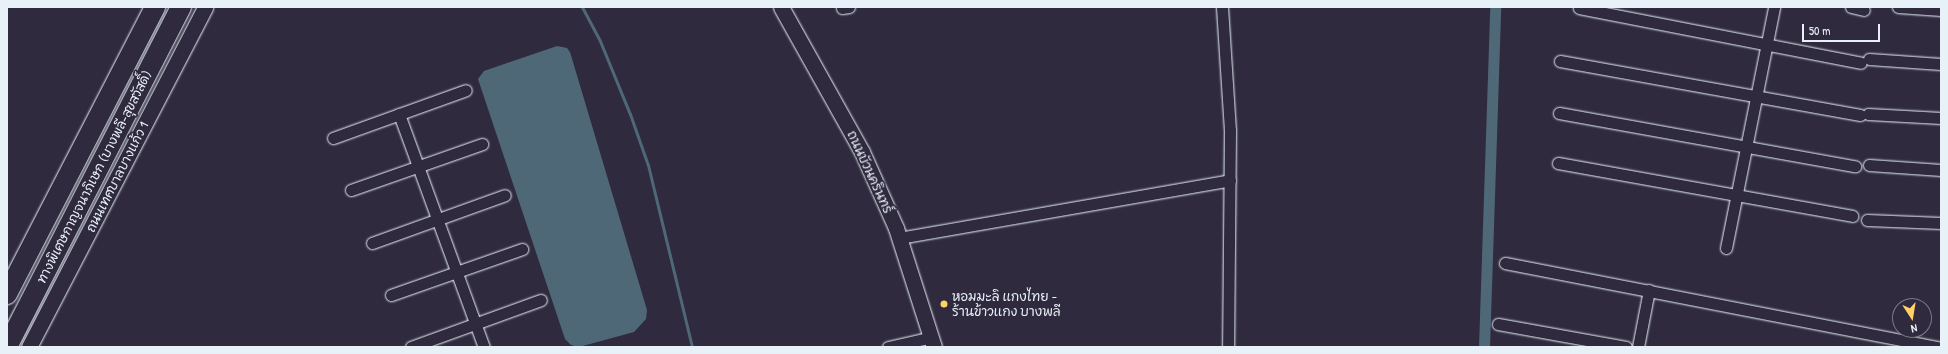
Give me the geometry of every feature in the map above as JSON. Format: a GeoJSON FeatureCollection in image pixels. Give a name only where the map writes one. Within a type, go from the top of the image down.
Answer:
{"type":"FeatureCollection","features":[{"type":"Feature","properties":{"kind":"highway","name":"ทางพิเศษกาญจนาภิเษก (บางพลี-สุขสวัสดิ์)"},"geometry":{"type":"LineString","coordinates":[[7,294],[155,7]]}},
{"type":"Feature","properties":{"kind":"highway","name":"ทางพิเศษกาญจนาภิเษก (บางพลี-สุขสวัสดิ์)"},"geometry":{"type":"LineString","coordinates":[[7,347],[180,7]]}},
{"type":"Feature","properties":{"kind":"main road","name":"ถนนเทศบาลบางแก้ว 1"},"geometry":{"type":"LineString","coordinates":[[29,347],[205,7]]}},
{"type":"Feature","properties":{"kind":"main road","name":"ถนนบัวนครินทร์"},"geometry":{"type":"LineString","coordinates":[[781,7],[862,152],[899,238],[933,342]]}},
{"type":"Feature","properties":{"kind":"street"},"geometry":{"type":"LineString","coordinates":[[1222,7],[1229,95],[1230,180],[1228,347]]}},
{"type":"Feature","properties":{"kind":"street"},"geometry":{"type":"LineString","coordinates":[[1726,248],[1774,7]]}},
{"type":"Feature","properties":{"kind":"street"},"geometry":{"type":"LineString","coordinates":[[1851,7],[1864,10]]}},
{"type":"Feature","properties":{"kind":"street"},"geometry":{"type":"LineString","coordinates":[[1898,7],[1941,10]]}},
{"type":"Feature","properties":{"kind":"street"},"geometry":{"type":"LineString","coordinates":[[1578,8],[1767,45],[1865,61],[1941,64]]}},
{"type":"Feature","properties":{"kind":"street"},"geometry":{"type":"LineString","coordinates":[[1560,61],[1864,114],[1941,118]]}},
{"type":"Feature","properties":{"kind":"street"},"geometry":{"type":"LineString","coordinates":[[332,138],[466,90]]}},
{"type":"Feature","properties":{"kind":"street"},"geometry":{"type":"LineString","coordinates":[[1559,113],[1855,166]]}},
{"type":"Feature","properties":{"kind":"street"},"geometry":{"type":"LineString","coordinates":[[399,114],[484,347]]}},
{"type":"Feature","properties":{"kind":"street"},"geometry":{"type":"LineString","coordinates":[[351,190],[418,168],[482,144]]}},
{"type":"Feature","properties":{"kind":"street"},"geometry":{"type":"LineString","coordinates":[[1558,163],[1852,216]]}},
{"type":"Feature","properties":{"kind":"street"},"geometry":{"type":"LineString","coordinates":[[1868,166],[1941,170]]}},
{"type":"Feature","properties":{"kind":"street"},"geometry":{"type":"LineString","coordinates":[[899,238],[1230,180]]}},
{"type":"Feature","properties":{"kind":"street"},"geometry":{"type":"LineString","coordinates":[[372,243],[505,195]]}},
{"type":"Feature","properties":{"kind":"street"},"geometry":{"type":"LineString","coordinates":[[1866,220],[1941,223]]}},
{"type":"Feature","properties":{"kind":"street"},"geometry":{"type":"LineString","coordinates":[[391,295],[522,249]]}},
{"type":"Feature","properties":{"kind":"street"},"geometry":{"type":"LineString","coordinates":[[1505,263],[1648,290],[1918,345],[1940,347]]}},
{"type":"Feature","properties":{"kind":"street"},"geometry":{"type":"LineString","coordinates":[[1638,347],[1648,290]]}},
{"type":"Feature","properties":{"kind":"street"},"geometry":{"type":"LineString","coordinates":[[411,347],[475,322],[541,300]]}},
{"type":"Feature","properties":{"kind":"street"},"geometry":{"type":"LineString","coordinates":[[1498,324],[1626,347]]}},
{"type":"Feature","properties":{"kind":"street"},"geometry":{"type":"LineString","coordinates":[[888,347],[933,342]]}},
{"type":"Feature","properties":{"kind":"water"},"geometry":{"type":"Polygon","coordinates":[[[557,46],[567,48],[570,52],[647,310],[646,319],[634,332],[579,347],[571,345],[565,339],[478,79],[484,71],[557,46]]]}},
{"type":"Feature","properties":{"kind":"waterway"},"geometry":{"type":"LineString","coordinates":[[582,7],[600,41],[630,114],[648,165],[692,347]]}},
{"type":"Feature","properties":{"kind":"waterway"},"geometry":{"type":"LineString","coordinates":[[1484,347],[1495,7]]}},
{"type":"Feature","properties":{"kind":"place","name":"หอมมะลิ เเกงไทย - ร้านข้าวแกง บางพลี"},"geometry":{"type":"Point","coordinates":[944,304]}}]}
